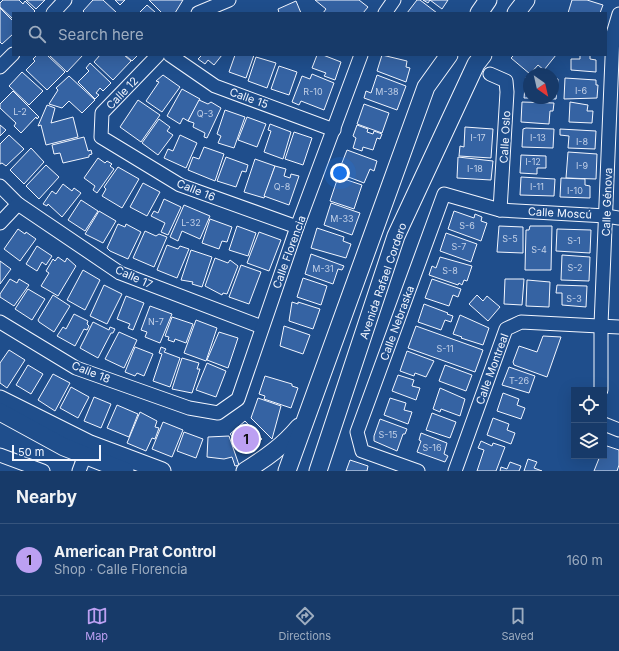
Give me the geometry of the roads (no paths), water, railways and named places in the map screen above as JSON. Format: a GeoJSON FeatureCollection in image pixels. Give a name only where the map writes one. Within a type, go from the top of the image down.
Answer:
{"type":"FeatureCollection","features":[{"type":"Feature","properties":{"kind":"main road"},"geometry":{"type":"LineString","coordinates":[[480,12],[488,0]]}},
{"type":"Feature","properties":{"kind":"main road"},"geometry":{"type":"LineString","coordinates":[[517,12],[526,0]]}},
{"type":"Feature","properties":{"kind":"main road"},"geometry":{"type":"LineString","coordinates":[[287,471],[426,87],[448,56]]}},
{"type":"Feature","properties":{"kind":"main road","name":"Avenida Rafael Cordero"},"geometry":{"type":"LineString","coordinates":[[318,471],[396,236],[476,64],[482,56]]}},
{"type":"Feature","properties":{"kind":"main road"},"geometry":{"type":"LineString","coordinates":[[0,399],[126,471]]}},
{"type":"Feature","properties":{"kind":"main road"},"geometry":{"type":"LineString","coordinates":[[0,412],[64,447],[87,449],[162,471]]}},
{"type":"Feature","properties":{"kind":"main road"},"geometry":{"type":"LineString","coordinates":[[245,471],[268,458],[284,444],[304,421]]}},
{"type":"Feature","properties":{"kind":"street"},"geometry":{"type":"LineString","coordinates":[[54,12],[65,0]]}},
{"type":"Feature","properties":{"kind":"street"},"geometry":{"type":"LineString","coordinates":[[200,12],[229,0]]}},
{"type":"Feature","properties":{"kind":"street"},"geometry":{"type":"LineString","coordinates":[[386,12],[394,0]]}},
{"type":"Feature","properties":{"kind":"street","name":"Calle Génova"},"geometry":{"type":"LineString","coordinates":[[601,387],[601,325],[613,34],[619,14]]}},
{"type":"Feature","properties":{"kind":"street"},"geometry":{"type":"LineString","coordinates":[[0,66],[12,55]]}},
{"type":"Feature","properties":{"kind":"street","name":"Calle 12"},"geometry":{"type":"LineString","coordinates":[[101,137],[102,113],[157,56]]}},
{"type":"Feature","properties":{"kind":"street","name":"Calle 15"},"geometry":{"type":"LineString","coordinates":[[171,56],[215,86],[334,130]]}},
{"type":"Feature","properties":{"kind":"street","name":"Calle Florencia"},"geometry":{"type":"LineString","coordinates":[[189,408],[218,413],[238,399],[297,227],[361,56]]}},
{"type":"Feature","properties":{"kind":"street","name":"Calle Oslo"},"geometry":{"type":"LineString","coordinates":[[490,74],[506,81],[507,92],[500,210]]}},
{"type":"Feature","properties":{"kind":"street","name":"Calle 16"},"geometry":{"type":"LineString","coordinates":[[101,137],[180,185],[297,227]]}},
{"type":"Feature","properties":{"kind":"street","name":"Calle 17"},"geometry":{"type":"LineString","coordinates":[[0,186],[18,204],[120,272],[262,327]]}},
{"type":"Feature","properties":{"kind":"street","name":"Calle Nebraska"},"geometry":{"type":"LineString","coordinates":[[418,471],[362,452],[357,432],[444,194],[500,210]]}},
{"type":"Feature","properties":{"kind":"street"},"geometry":{"type":"LineString","coordinates":[[0,223],[18,204]]}},
{"type":"Feature","properties":{"kind":"street","name":"Calle Moscú"},"geometry":{"type":"LineString","coordinates":[[500,210],[619,218]]}},
{"type":"Feature","properties":{"kind":"street","name":"Calle 18"},"geometry":{"type":"LineString","coordinates":[[0,322],[76,368],[189,408]]}},
{"type":"Feature","properties":{"kind":"street","name":"Calle Montreal"},"geometry":{"type":"LineString","coordinates":[[455,471],[506,328],[522,322],[619,327]]}},
{"type":"Feature","properties":{"kind":"street"},"geometry":{"type":"LineString","coordinates":[[607,425],[619,430]]}},
{"type":"Feature","properties":{"kind":"street"},"geometry":{"type":"LineString","coordinates":[[79,471],[87,449]]}},
{"type":"Feature","properties":{"kind":"street"},"geometry":{"type":"LineString","coordinates":[[0,455],[42,471]]}},
{"type":"Feature","properties":{"kind":"place","name":"American Prat Control"},"geometry":{"type":"Point","coordinates":[246,439]}}]}
